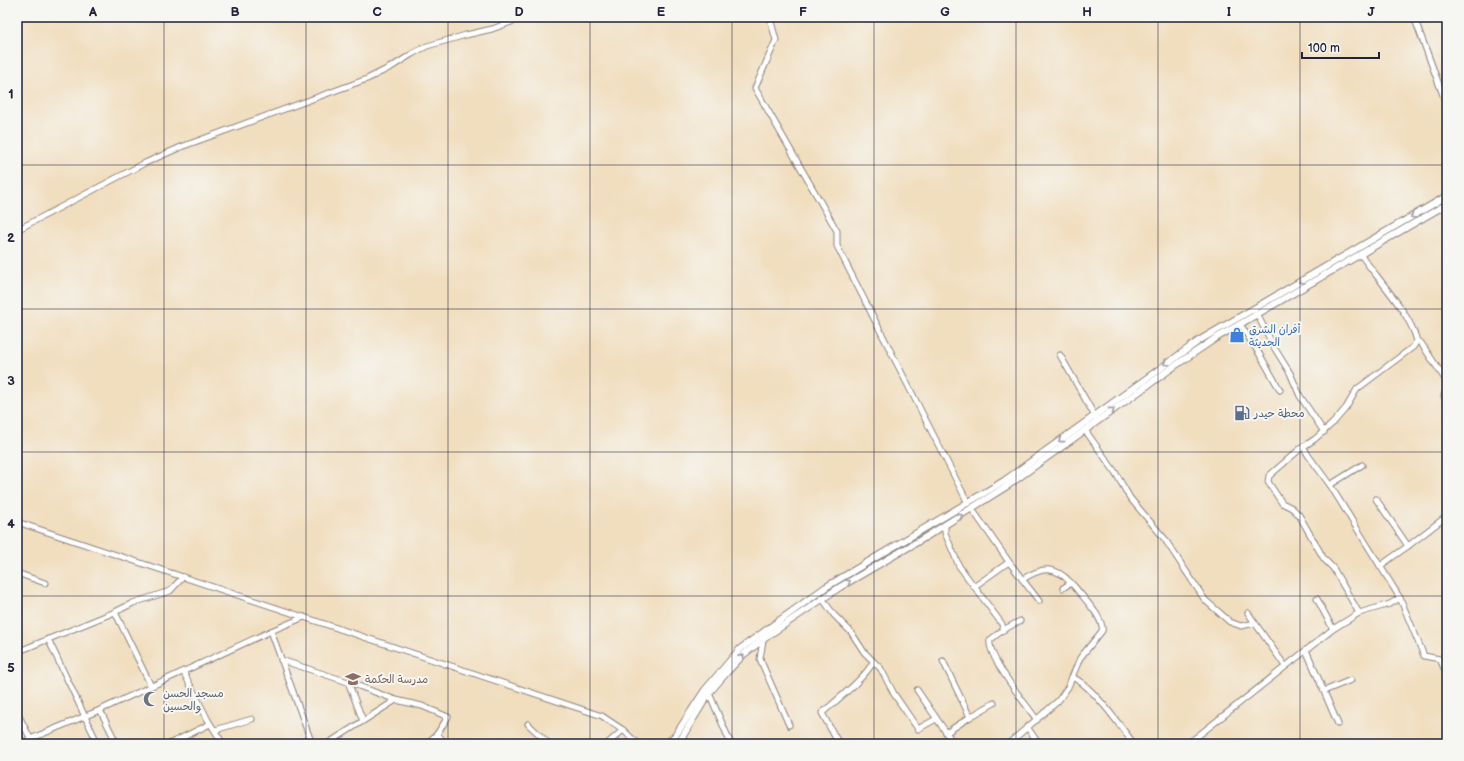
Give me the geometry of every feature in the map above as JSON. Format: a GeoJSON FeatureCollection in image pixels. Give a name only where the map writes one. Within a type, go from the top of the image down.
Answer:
{"type":"FeatureCollection","features":[{"type":"Feature","properties":{"kind":"main road"},"geometry":{"type":"LineString","coordinates":[[678,744],[709,693],[744,654],[763,640],[767,633],[841,577],[968,503],[1026,466],[1192,354],[1214,335],[1240,324],[1319,274],[1362,255],[1445,204],[1447,196]]}},
{"type":"Feature","properties":{"kind":"main road"},"geometry":{"type":"LineString","coordinates":[[666,744],[676,736],[705,690],[740,649],[859,575],[945,526],[1029,471],[1085,430],[1096,418],[1188,348],[1214,335],[1319,274],[1445,204]]}},
{"type":"Feature","properties":{"kind":"main road"},"geometry":{"type":"LineString","coordinates":[[1188,348],[1192,354]]}},
{"type":"Feature","properties":{"kind":"main road"},"geometry":{"type":"LineString","coordinates":[[920,531],[924,538]]}},
{"type":"Feature","properties":{"kind":"street"},"geometry":{"type":"LineString","coordinates":[[17,230],[145,163],[181,147],[367,79],[394,66],[427,46],[492,29],[525,17]]}},
{"type":"Feature","properties":{"kind":"street"},"geometry":{"type":"LineString","coordinates":[[1414,17],[1447,106]]}},
{"type":"Feature","properties":{"kind":"street"},"geometry":{"type":"LineString","coordinates":[[771,22],[776,40],[755,88],[837,231],[837,246],[968,503]]}},
{"type":"Feature","properties":{"kind":"street"},"geometry":{"type":"LineString","coordinates":[[1362,255],[1396,300],[1417,341],[1421,343],[1447,382]]}},
{"type":"Feature","properties":{"kind":"street"},"geometry":{"type":"LineString","coordinates":[[1257,314],[1275,349],[1290,373],[1300,396],[1324,432]]}},
{"type":"Feature","properties":{"kind":"street"},"geometry":{"type":"LineString","coordinates":[[1240,324],[1280,390]]}},
{"type":"Feature","properties":{"kind":"street"},"geometry":{"type":"LineString","coordinates":[[1359,613],[1333,568],[1324,559],[1299,515],[1296,511],[1282,502],[1268,482],[1269,476],[1304,446],[1324,432],[1342,414],[1358,389],[1413,348],[1417,341]]}},
{"type":"Feature","properties":{"kind":"street"},"geometry":{"type":"LineString","coordinates":[[1060,355],[1096,418]]}},
{"type":"Feature","properties":{"kind":"street"},"geometry":{"type":"LineString","coordinates":[[1447,389],[1444,396],[1447,405]]}},
{"type":"Feature","properties":{"kind":"street"},"geometry":{"type":"LineString","coordinates":[[1085,430],[1115,472],[1130,498],[1164,538],[1205,600],[1230,622],[1241,626],[1255,623]]}},
{"type":"Feature","properties":{"kind":"street"},"geometry":{"type":"LineString","coordinates":[[1304,446],[1308,455],[1330,485],[1400,598],[1424,656],[1440,659],[1447,675]]}},
{"type":"Feature","properties":{"kind":"street"},"geometry":{"type":"LineString","coordinates":[[1330,485],[1362,465]]}},
{"type":"Feature","properties":{"kind":"street"},"geometry":{"type":"LineString","coordinates":[[1376,499],[1408,546]]}},
{"type":"Feature","properties":{"kind":"street"},"geometry":{"type":"LineString","coordinates":[[972,509],[1009,562],[1039,601]]}},
{"type":"Feature","properties":{"kind":"street"},"geometry":{"type":"LineString","coordinates":[[1380,566],[1447,516]]}},
{"type":"Feature","properties":{"kind":"street"},"geometry":{"type":"LineString","coordinates":[[17,522],[602,716],[623,730],[638,744]]}},
{"type":"Feature","properties":{"kind":"street"},"geometry":{"type":"LineString","coordinates":[[945,526],[945,533],[955,559],[1002,624],[1003,630]]}},
{"type":"Feature","properties":{"kind":"street"},"geometry":{"type":"LineString","coordinates":[[975,586],[1009,562]]}},
{"type":"Feature","properties":{"kind":"street"},"geometry":{"type":"LineString","coordinates":[[1008,744],[1058,701],[1068,687],[1080,658],[1103,628],[1100,620],[1092,608],[1071,583],[1058,571],[1049,570],[1034,572],[1023,579]]}},
{"type":"Feature","properties":{"kind":"street"},"geometry":{"type":"LineString","coordinates":[[17,573],[45,583]]}},
{"type":"Feature","properties":{"kind":"street"},"geometry":{"type":"LineString","coordinates":[[17,652],[115,612],[133,603],[170,591],[183,577]]}},
{"type":"Feature","properties":{"kind":"street"},"geometry":{"type":"LineString","coordinates":[[1063,588],[1071,583]]}},
{"type":"Feature","properties":{"kind":"street"},"geometry":{"type":"LineString","coordinates":[[822,598],[834,615],[851,632],[864,652],[886,675],[894,694],[918,729],[936,719]]}},
{"type":"Feature","properties":{"kind":"street"},"geometry":{"type":"LineString","coordinates":[[1185,744],[1195,741],[1285,666],[1333,629],[1359,613],[1390,604],[1400,598]]}},
{"type":"Feature","properties":{"kind":"street"},"geometry":{"type":"LineString","coordinates":[[1317,599],[1333,629]]}},
{"type":"Feature","properties":{"kind":"street"},"geometry":{"type":"LineString","coordinates":[[115,612],[151,686]]}},
{"type":"Feature","properties":{"kind":"street"},"geometry":{"type":"LineString","coordinates":[[1248,613],[1285,666]]}},
{"type":"Feature","properties":{"kind":"street"},"geometry":{"type":"LineString","coordinates":[[18,744],[32,741],[271,630],[304,617]]}},
{"type":"Feature","properties":{"kind":"street"},"geometry":{"type":"LineString","coordinates":[[1020,621],[1003,630],[990,640],[989,645],[995,660],[1003,673],[1037,720]]}},
{"type":"Feature","properties":{"kind":"street"},"geometry":{"type":"LineString","coordinates":[[271,630],[312,744]]}},
{"type":"Feature","properties":{"kind":"street"},"geometry":{"type":"LineString","coordinates":[[48,639],[98,744]]}},
{"type":"Feature","properties":{"kind":"street"},"geometry":{"type":"LineString","coordinates":[[763,640],[760,659],[789,725]]}},
{"type":"Feature","properties":{"kind":"street"},"geometry":{"type":"LineString","coordinates":[[1306,650],[1338,724]]}},
{"type":"Feature","properties":{"kind":"street"},"geometry":{"type":"LineString","coordinates":[[281,660],[348,682],[396,700],[422,706],[448,717],[437,734],[426,744]]}},
{"type":"Feature","properties":{"kind":"street"},"geometry":{"type":"LineString","coordinates":[[943,661],[970,717]]}},
{"type":"Feature","properties":{"kind":"street"},"geometry":{"type":"LineString","coordinates":[[839,744],[822,713],[870,669],[873,662]]}},
{"type":"Feature","properties":{"kind":"street"},"geometry":{"type":"LineString","coordinates":[[184,671],[210,724],[223,744]]}},
{"type":"Feature","properties":{"kind":"street"},"geometry":{"type":"LineString","coordinates":[[1072,677],[1081,682],[1099,700],[1134,744]]}},
{"type":"Feature","properties":{"kind":"street"},"geometry":{"type":"LineString","coordinates":[[1324,691],[1351,680]]}},
{"type":"Feature","properties":{"kind":"street"},"geometry":{"type":"LineString","coordinates":[[348,682],[363,721]]}},
{"type":"Feature","properties":{"kind":"street"},"geometry":{"type":"LineString","coordinates":[[917,690],[954,744]]}},
{"type":"Feature","properties":{"kind":"street"},"geometry":{"type":"LineString","coordinates":[[709,693],[731,744]]}},
{"type":"Feature","properties":{"kind":"street"},"geometry":{"type":"LineString","coordinates":[[327,744],[396,700]]}},
{"type":"Feature","properties":{"kind":"street"},"geometry":{"type":"LineString","coordinates":[[946,733],[994,703]]}},
{"type":"Feature","properties":{"kind":"street"},"geometry":{"type":"LineString","coordinates":[[100,710],[116,744]]}},
{"type":"Feature","properties":{"kind":"street"},"geometry":{"type":"LineString","coordinates":[[18,716],[32,741]]}},
{"type":"Feature","properties":{"kind":"street"},"geometry":{"type":"LineString","coordinates":[[215,730],[252,719]]}},
{"type":"Feature","properties":{"kind":"street"},"geometry":{"type":"LineString","coordinates":[[169,744],[210,724]]}},
{"type":"Feature","properties":{"kind":"street"},"geometry":{"type":"LineString","coordinates":[[528,724],[549,744]]}},
{"type":"Feature","properties":{"kind":"street"},"geometry":{"type":"LineString","coordinates":[[1027,727],[1039,744]]}},
{"type":"Feature","properties":{"kind":"street"},"geometry":{"type":"LineString","coordinates":[[607,744],[623,730]]}},
{"type":"Feature","properties":{"kind":"street"},"geometry":{"type":"LineString","coordinates":[[437,734],[446,744]]}},
{"type":"Feature","properties":{"kind":"place","name":"أفران الشرق الحديثة"},"geometry":{"type":"Point","coordinates":[1237,335]}},
{"type":"Feature","properties":{"kind":"place","name":"محطة حيدر"},"geometry":{"type":"Point","coordinates":[1242,413]}},
{"type":"Feature","properties":{"kind":"place","name":"مدرسة الحكمة"},"geometry":{"type":"Point","coordinates":[353,679]}},
{"type":"Feature","properties":{"kind":"place","name":"مسجد الحسن والحسين"},"geometry":{"type":"Point","coordinates":[151,699]}}]}
